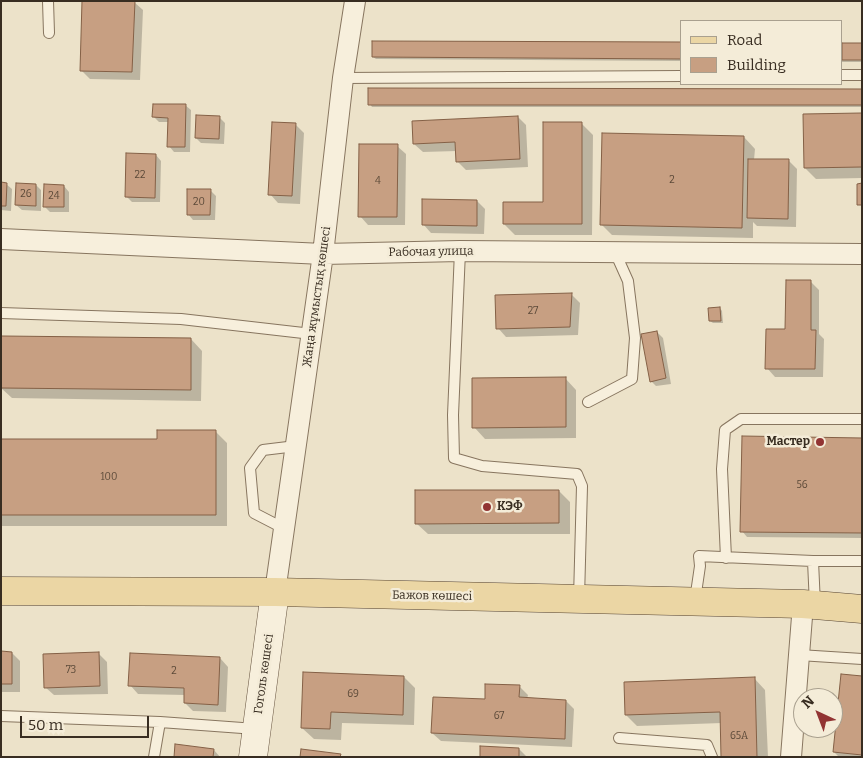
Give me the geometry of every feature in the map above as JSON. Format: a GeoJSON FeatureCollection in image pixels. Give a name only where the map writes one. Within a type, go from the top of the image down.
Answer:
{"type":"FeatureCollection","features":[{"type":"Feature","properties":{"kind":"main road","name":"Бажов көшесі"},"geometry":{"type":"LineString","coordinates":[[1,590],[275,592],[695,601],[809,604],[862,609]]}},
{"type":"Feature","properties":{"kind":"main road","name":"Гоголь көшесі"},"geometry":{"type":"LineString","coordinates":[[253,757],[275,592]]}},
{"type":"Feature","properties":{"kind":"street","name":"Жаңа жұмыстық көшесі"},"geometry":{"type":"LineString","coordinates":[[275,592],[323,254],[343,78],[355,1]]}},
{"type":"Feature","properties":{"kind":"street","name":"Рабочая улица"},"geometry":{"type":"LineString","coordinates":[[1,239],[323,254],[460,252],[862,254]]}},
{"type":"Feature","properties":{"kind":"street"},"geometry":{"type":"LineString","coordinates":[[791,757],[799,655],[809,604]]}},
{"type":"Feature","properties":{"kind":"lane"},"geometry":{"type":"LineString","coordinates":[[48,1],[49,33]]}},
{"type":"Feature","properties":{"kind":"lane"},"geometry":{"type":"LineString","coordinates":[[843,75],[862,75]]}},
{"type":"Feature","properties":{"kind":"lane"},"geometry":{"type":"LineString","coordinates":[[343,78],[680,76]]}},
{"type":"Feature","properties":{"kind":"lane"},"geometry":{"type":"LineString","coordinates":[[460,252],[453,415],[454,458],[482,466],[577,474],[582,486],[579,599]]}},
{"type":"Feature","properties":{"kind":"lane"},"geometry":{"type":"LineString","coordinates":[[588,402],[632,379],[635,338],[628,281],[615,252]]}},
{"type":"Feature","properties":{"kind":"lane"},"geometry":{"type":"LineString","coordinates":[[1,313],[181,319],[312,334]]}},
{"type":"Feature","properties":{"kind":"lane"},"geometry":{"type":"LineString","coordinates":[[726,558],[722,469],[725,430],[742,419],[862,419]]}},
{"type":"Feature","properties":{"kind":"lane"},"geometry":{"type":"LineString","coordinates":[[284,529],[254,514],[250,468],[263,450],[296,446]]}},
{"type":"Feature","properties":{"kind":"lane"},"geometry":{"type":"LineString","coordinates":[[695,601],[700,566],[699,556],[813,561],[862,561]]}},
{"type":"Feature","properties":{"kind":"lane"},"geometry":{"type":"LineString","coordinates":[[809,604],[813,561]]}},
{"type":"Feature","properties":{"kind":"lane"},"geometry":{"type":"LineString","coordinates":[[799,655],[862,659]]}},
{"type":"Feature","properties":{"kind":"lane"},"geometry":{"type":"LineString","coordinates":[[1,716],[160,722],[256,729]]}},
{"type":"Feature","properties":{"kind":"lane"},"geometry":{"type":"LineString","coordinates":[[154,757],[160,722]]}},
{"type":"Feature","properties":{"kind":"lane"},"geometry":{"type":"LineString","coordinates":[[619,738],[707,745],[712,757]]}},
{"type":"Feature","properties":{"kind":"building"},"geometry":{"type":"Polygon","coordinates":[[[82,1],[135,1],[132,72],[80,71],[82,1]]]}},
{"type":"Feature","properties":{"kind":"building"},"geometry":{"type":"Polygon","coordinates":[[[372,41],[680,42],[680,59],[372,57],[372,41]]]}},
{"type":"Feature","properties":{"kind":"building"},"geometry":{"type":"Polygon","coordinates":[[[843,43],[862,43],[862,60],[843,60],[843,43]]]}},
{"type":"Feature","properties":{"kind":"building"},"geometry":{"type":"Polygon","coordinates":[[[368,88],[862,89],[862,105],[368,105],[368,88]]]}},
{"type":"Feature","properties":{"kind":"building"},"geometry":{"type":"Polygon","coordinates":[[[153,104],[186,104],[185,147],[167,147],[168,118],[152,117],[153,104]]]}},
{"type":"Feature","properties":{"kind":"building"},"geometry":{"type":"Polygon","coordinates":[[[862,113],[862,167],[804,168],[803,114],[862,113]]]}},
{"type":"Feature","properties":{"kind":"building"},"geometry":{"type":"Polygon","coordinates":[[[196,115],[220,116],[219,139],[195,138],[196,115]]]}},
{"type":"Feature","properties":{"kind":"building"},"geometry":{"type":"Polygon","coordinates":[[[518,116],[520,159],[456,162],[455,142],[413,144],[412,121],[518,116]]]}},
{"type":"Feature","properties":{"kind":"building"},"geometry":{"type":"Polygon","coordinates":[[[272,122],[296,123],[292,196],[268,195],[272,122]]]}},
{"type":"Feature","properties":{"kind":"building"},"geometry":{"type":"Polygon","coordinates":[[[543,122],[582,122],[582,224],[503,224],[503,202],[543,202],[543,122]]]}},
{"type":"Feature","properties":{"kind":"building"},"geometry":{"type":"Polygon","coordinates":[[[602,133],[744,136],[742,228],[600,225],[602,133]]]}},
{"type":"Feature","properties":{"kind":"building"},"geometry":{"type":"Polygon","coordinates":[[[359,144],[398,144],[397,217],[358,217],[359,144]]]}},
{"type":"Feature","properties":{"kind":"building"},"geometry":{"type":"Polygon","coordinates":[[[126,153],[156,154],[155,198],[125,197],[126,153]]]}},
{"type":"Feature","properties":{"kind":"building"},"geometry":{"type":"Polygon","coordinates":[[[748,159],[789,159],[788,219],[747,218],[748,159]]]}},
{"type":"Feature","properties":{"kind":"building"},"geometry":{"type":"Polygon","coordinates":[[[1,182],[7,183],[6,206],[1,206],[1,182]]]}},
{"type":"Feature","properties":{"kind":"building"},"geometry":{"type":"Polygon","coordinates":[[[16,183],[36,184],[36,206],[15,205],[16,183]]]}},
{"type":"Feature","properties":{"kind":"building"},"geometry":{"type":"Polygon","coordinates":[[[862,183],[862,205],[857,205],[857,184],[862,183]]]}},
{"type":"Feature","properties":{"kind":"building"},"geometry":{"type":"Polygon","coordinates":[[[44,184],[64,185],[64,207],[43,207],[44,184]]]}},
{"type":"Feature","properties":{"kind":"building"},"geometry":{"type":"Polygon","coordinates":[[[187,189],[211,189],[210,215],[187,215],[187,189]]]}},
{"type":"Feature","properties":{"kind":"building"},"geometry":{"type":"Polygon","coordinates":[[[422,199],[477,200],[477,226],[422,225],[422,199]]]}},
{"type":"Feature","properties":{"kind":"building"},"geometry":{"type":"Polygon","coordinates":[[[786,280],[811,280],[811,330],[816,330],[815,369],[765,369],[766,329],[785,329],[786,280]]]}},
{"type":"Feature","properties":{"kind":"building"},"geometry":{"type":"Polygon","coordinates":[[[572,293],[570,327],[496,329],[495,295],[572,293]]]}},
{"type":"Feature","properties":{"kind":"building"},"geometry":{"type":"Polygon","coordinates":[[[720,307],[721,321],[709,321],[708,308],[720,307]]]}},
{"type":"Feature","properties":{"kind":"building"},"geometry":{"type":"Polygon","coordinates":[[[657,331],[666,378],[650,382],[641,334],[657,331]]]}},
{"type":"Feature","properties":{"kind":"building"},"geometry":{"type":"Polygon","coordinates":[[[1,336],[191,338],[191,390],[1,388],[1,336]]]}},
{"type":"Feature","properties":{"kind":"building"},"geometry":{"type":"Polygon","coordinates":[[[566,377],[566,427],[472,428],[472,378],[566,377]]]}},
{"type":"Feature","properties":{"kind":"building"},"geometry":{"type":"Polygon","coordinates":[[[157,430],[216,430],[216,515],[1,515],[1,439],[157,439],[157,430]]]}},
{"type":"Feature","properties":{"kind":"building"},"geometry":{"type":"Polygon","coordinates":[[[742,436],[862,438],[862,533],[740,532],[742,436]]]}},
{"type":"Feature","properties":{"kind":"building","name":"КЭФ"},"geometry":{"type":"Polygon","coordinates":[[[415,490],[559,490],[559,523],[415,524],[415,490]]]}},
{"type":"Feature","properties":{"kind":"building"},"geometry":{"type":"Polygon","coordinates":[[[1,651],[12,652],[12,684],[1,684],[1,651]]]}},
{"type":"Feature","properties":{"kind":"building"},"geometry":{"type":"Polygon","coordinates":[[[99,652],[100,686],[44,688],[43,654],[99,652]]]}},
{"type":"Feature","properties":{"kind":"building"},"geometry":{"type":"Polygon","coordinates":[[[130,653],[220,657],[218,705],[184,703],[184,688],[128,686],[130,653]]]}},
{"type":"Feature","properties":{"kind":"building"},"geometry":{"type":"Polygon","coordinates":[[[303,672],[404,676],[403,715],[331,712],[330,729],[301,728],[303,672]]]}},
{"type":"Feature","properties":{"kind":"building"},"geometry":{"type":"Polygon","coordinates":[[[841,674],[862,676],[862,755],[833,752],[834,738],[843,738],[843,688],[840,688],[841,674]]]}},
{"type":"Feature","properties":{"kind":"building"},"geometry":{"type":"Polygon","coordinates":[[[755,677],[757,757],[721,757],[720,712],[625,715],[624,682],[755,677]]]}},
{"type":"Feature","properties":{"kind":"building"},"geometry":{"type":"Polygon","coordinates":[[[485,684],[520,685],[519,697],[566,700],[565,739],[431,733],[433,697],[485,699],[485,684]]]}},
{"type":"Feature","properties":{"kind":"building"},"geometry":{"type":"Polygon","coordinates":[[[175,744],[214,749],[213,757],[174,757],[175,744]]]}},
{"type":"Feature","properties":{"kind":"building"},"geometry":{"type":"Polygon","coordinates":[[[480,746],[519,748],[519,757],[480,757],[480,746]]]}},
{"type":"Feature","properties":{"kind":"building"},"geometry":{"type":"Polygon","coordinates":[[[301,749],[341,754],[340,757],[300,757],[301,749]]]}},
{"type":"Feature","properties":{"kind":"place","name":"Мастер"},"geometry":{"type":"Point","coordinates":[820,442]}},
{"type":"Feature","properties":{"kind":"place","name":"КЭФ"},"geometry":{"type":"Point","coordinates":[487,507]}}]}
